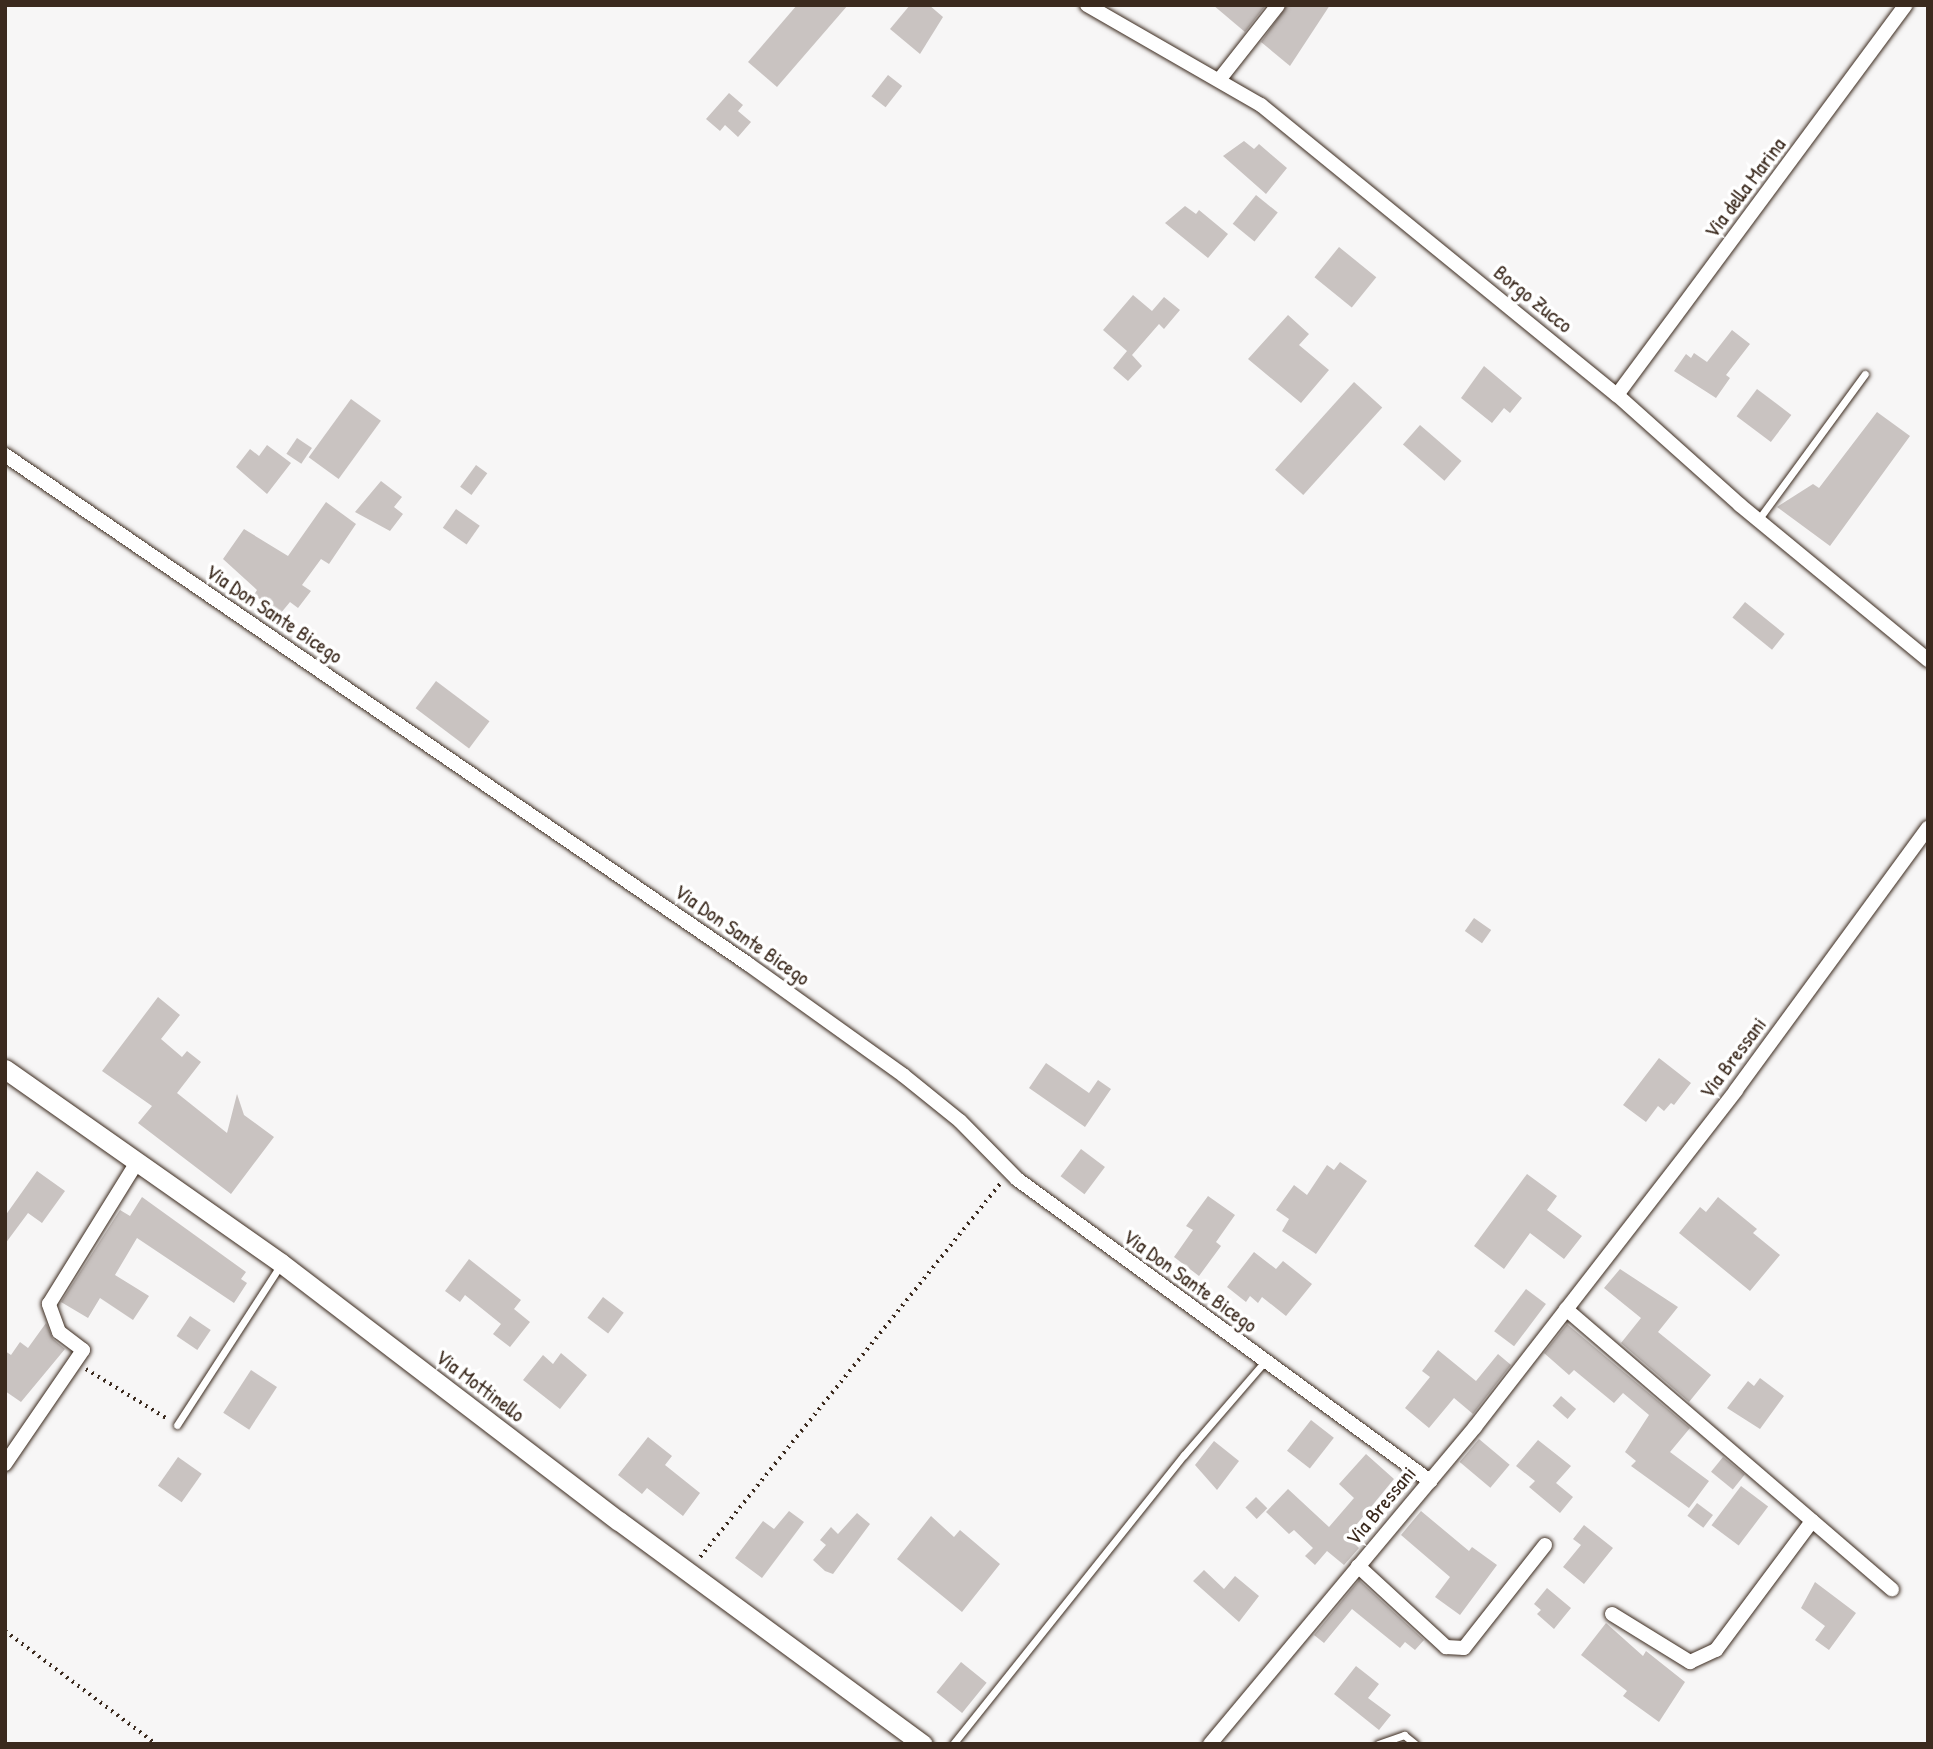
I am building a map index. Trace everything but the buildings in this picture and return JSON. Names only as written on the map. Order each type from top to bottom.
[{"type":"street","name":"Borgo Zucco","points":[[1087,5],[1261,105],[1617,395],[1758,520],[1928,660]]},
{"type":"street","points":[[1219,80],[1278,5]]},
{"type":"street","name":"Via della Marina","points":[[1617,395],[1906,5]]},
{"type":"street","name":"Via Don Sante Bicego","points":[[5,455],[748,964],[903,1075],[960,1121],[1010,1171],[1265,1362],[1430,1481]]},
{"type":"street","name":"Via Bressani","points":[[1210,1744],[1430,1481],[1566,1309],[1736,1090],[1928,828]]},
{"type":"street","name":"Via Mottinello","points":[[5,1069],[281,1263],[923,1744]]},
{"type":"street","points":[[5,1464],[83,1350],[59,1332],[49,1304],[137,1162]]},
{"type":"street","points":[[1566,1309],[1892,1589]]},
{"type":"street","points":[[1612,1614],[1690,1661],[1716,1650],[1812,1521]]},
{"type":"street","name":"Via Bressani","points":[[1359,1566],[1446,1647],[1464,1648],[1545,1545]]},
{"type":"lane","points":[[1758,520],[1865,374]]},
{"type":"lane","points":[[177,1425],[281,1263]]},
{"type":"lane","points":[[953,1744],[1184,1455],[1265,1362]]},
{"type":"lane","points":[[1378,1744],[1404,1735],[1415,1744]]},
{"type":"path","points":[[690,1570],[1010,1171]]},
{"type":"path","points":[[75,1362],[177,1425]]},
{"type":"path","points":[[5,1631],[156,1744]]}]
